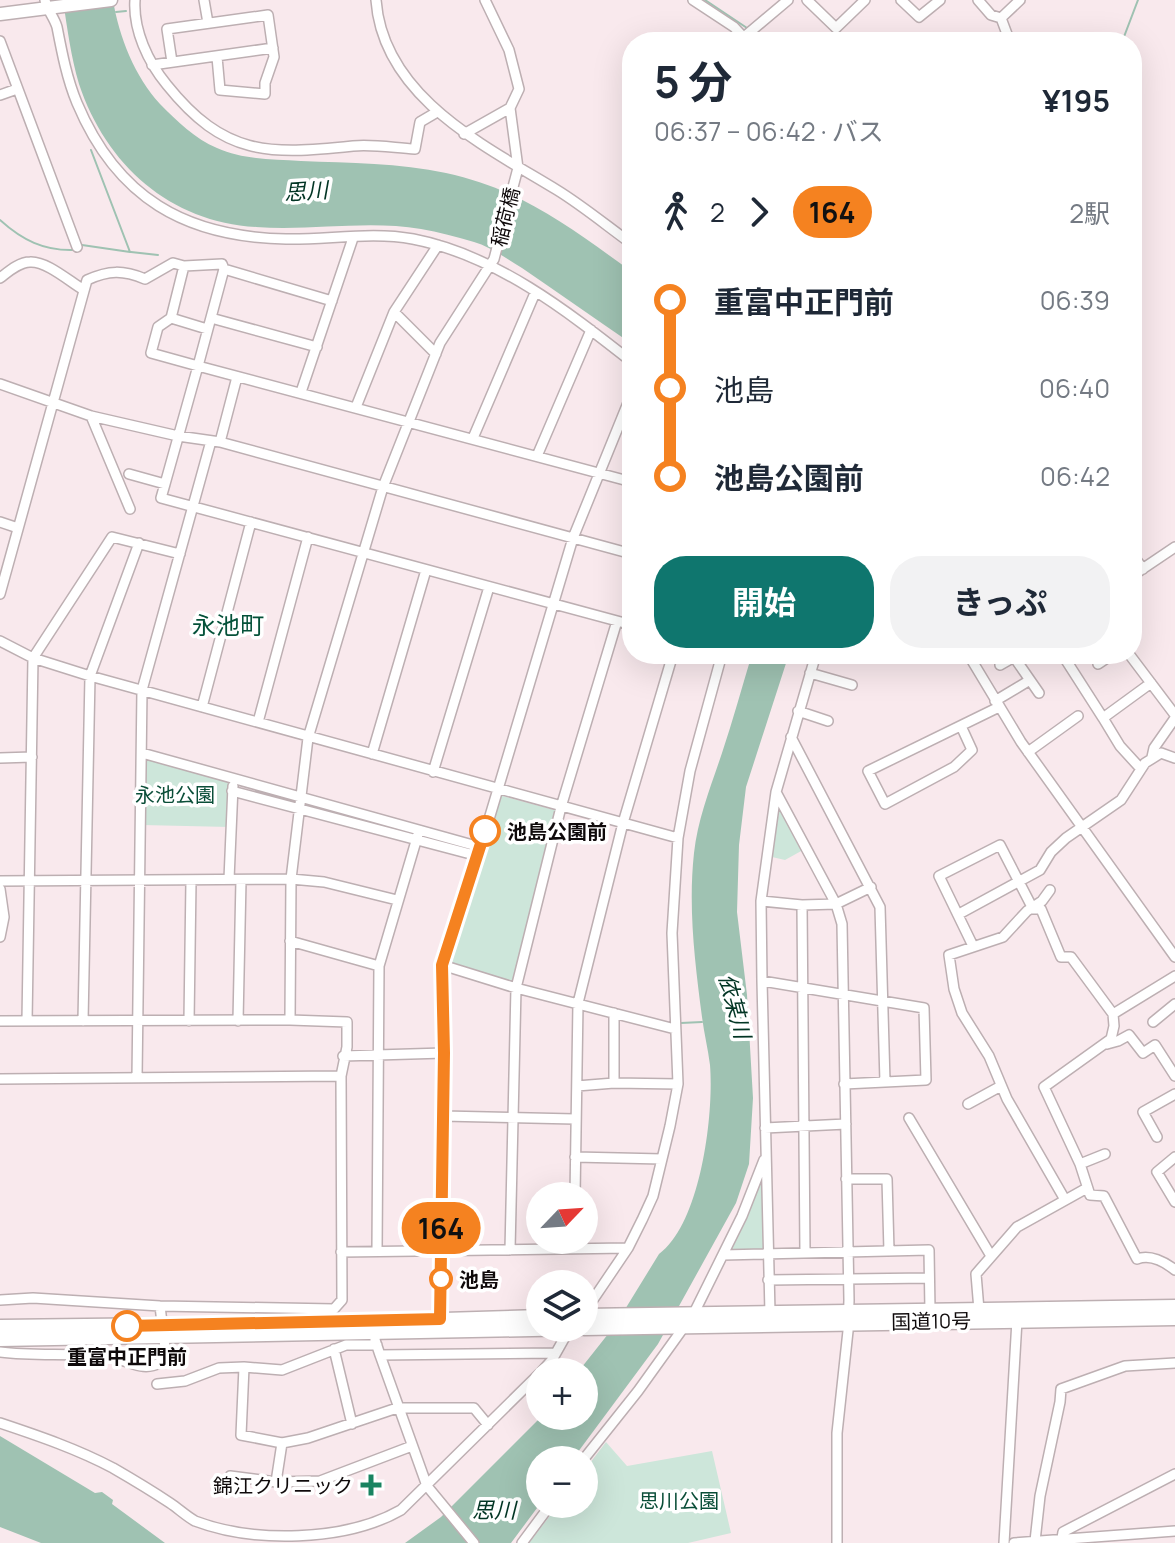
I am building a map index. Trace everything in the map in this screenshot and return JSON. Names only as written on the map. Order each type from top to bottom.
[{"type":"highway","name":"国道10号","points":[[685,1319],[770,1313],[848,1318],[930,1310],[1175,1307]]},
{"type":"highway","name":"国道10号","points":[[0,1327],[377,1338],[440,1325],[526,1318]]},
{"type":"highway","name":"国道10号","points":[[598,1321],[1175,1318]]},
{"type":"highway","name":"国道10号","points":[[440,1325],[526,1327]]},
{"type":"highway","name":"国道10号","points":[[0,1339],[163,1331]]},
{"type":"main road","points":[[0,14],[46,4],[111,0]]},
{"type":"street","points":[[135,0],[134,11],[141,39],[152,65],[168,87],[208,128],[251,147],[276,150],[354,146],[415,149],[420,122],[437,112]]},
{"type":"street","points":[[204,0],[208,23]]},
{"type":"street","points":[[376,0],[381,29],[400,69],[437,112],[516,171],[559,191],[622,236]]},
{"type":"street","points":[[485,0],[509,50],[519,89],[510,108],[516,171]]},
{"type":"street","points":[[693,0],[739,32]]},
{"type":"street","points":[[751,32],[788,0]]},
{"type":"street","points":[[807,0],[836,28],[865,0]]},
{"type":"street","points":[[901,0],[919,17],[940,0]]},
{"type":"street","points":[[978,0],[991,15],[1001,18]]},
{"type":"street","points":[[1001,18],[1020,0]]},
{"type":"street","points":[[46,4],[54,16],[77,104],[95,140],[138,190],[164,211],[205,229],[256,237],[409,238],[493,262],[622,354]]},
{"type":"street","points":[[172,62],[167,29],[268,15],[274,57],[265,83],[265,94],[220,90],[217,57]]},
{"type":"street","points":[[1001,18],[1006,32]]},
{"type":"street","points":[[0,41],[4,65],[17,89],[77,247]]},
{"type":"street","points":[[152,65],[273,48]]},
{"type":"street","points":[[0,95],[17,89]]},
{"type":"street","points":[[464,134],[510,108]]},
{"type":"street","name":"稲荷橋","points":[[290,1020],[291,879],[308,738],[383,487],[436,354],[493,262],[516,171]]},
{"type":"street","points":[[301,392],[353,238]]},
{"type":"street","points":[[356,407],[394,312],[438,245]]},
{"type":"street","points":[[0,278],[15,267],[30,262],[43,265],[84,290]]},
{"type":"street","points":[[0,594],[87,280],[97,275],[125,271],[145,279],[173,263],[184,266],[222,264],[224,269],[161,498],[622,622]]},
{"type":"street","points":[[184,266],[171,318],[158,327],[151,353],[622,479]]},
{"type":"street","points":[[224,269],[332,301]]},
{"type":"street","points":[[473,438],[535,293]]},
{"type":"street","points":[[394,312],[436,354]]},
{"type":"street","points":[[171,318],[207,329]]},
{"type":"street","points":[[211,318],[317,347]]},
{"type":"street","points":[[537,456],[591,330]]},
{"type":"street","points":[[137,1078],[142,690],[180,554],[237,377]]},
{"type":"street","points":[[0,384],[91,416],[178,436],[216,441],[622,551]]},
{"type":"street","points":[[91,416],[130,509]]},
{"type":"street","points":[[440,1325],[444,1053],[442,965],[573,538],[622,417]]},
{"type":"street","points":[[129,474],[165,484]]},
{"type":"street","points":[[0,522],[18,528]]},
{"type":"street","points":[[202,707],[251,522]]},
{"type":"street","points":[[27,1021],[33,658],[112,537],[180,554]]},
{"type":"street","points":[[258,722],[308,537]]},
{"type":"street","points":[[83,1021],[90,676],[139,543]]},
{"type":"street","points":[[1143,569],[1175,547]]},
{"type":"street","points":[[372,754],[426,570]]},
{"type":"street","points":[[433,772],[489,587]]},
{"type":"street","points":[[510,1250],[516,988],[561,807],[617,621]]},
{"type":"street","points":[[0,641],[33,658],[90,676],[678,838]]},
{"type":"street","points":[[575,1182],[578,1003],[623,823],[670,664]]},
{"type":"street","points":[[598,1301],[653,1196],[678,1084],[672,933],[678,838],[690,771],[719,664]]},
{"type":"street","points":[[770,1313],[764,1160],[761,901],[776,792],[813,664]]},
{"type":"street","points":[[974,664],[1028,752],[1175,957]]},
{"type":"street","points":[[1019,664],[1039,693]]},
{"type":"street","points":[[1068,664],[1120,746],[1141,769]]},
{"type":"street","points":[[1137,664],[1175,716],[1154,748],[1152,757]]},
{"type":"street","points":[[810,673],[852,685]]},
{"type":"street","points":[[961,726],[972,750],[954,767],[885,804],[868,771],[961,726],[1030,680]]},
{"type":"street","points":[[1103,718],[1151,683]]},
{"type":"street","points":[[798,711],[828,721]]},
{"type":"street","points":[[1028,752],[1078,716]]},
{"type":"street","points":[[791,737],[871,887],[882,915],[885,1082]]},
{"type":"street","points":[[142,753],[234,778],[301,804]]},
{"type":"street","points":[[959,914],[1040,870],[1051,852],[1066,838],[1121,800],[1152,757],[1161,753],[1175,758]]},
{"type":"street","points":[[0,758],[32,757]]},
{"type":"street","points":[[229,879],[234,778]]},
{"type":"street","points":[[232,791],[301,804],[479,852]]},
{"type":"street","points":[[776,792],[836,904],[842,924],[849,1279],[837,1433],[837,1543]]},
{"type":"street","points":[[377,1251],[379,966],[418,835]]},
{"type":"street","points":[[973,946],[939,876],[1000,845],[1033,909]]},
{"type":"street","points":[[0,881],[291,879],[324,882],[397,900]]},
{"type":"street","points":[[238,1021],[241,880]]},
{"type":"street","points":[[189,1021],[191,881]]},
{"type":"street","points":[[761,901],[836,904],[871,887]]},
{"type":"street","points":[[0,889],[0,937]]},
{"type":"street","points":[[1033,909],[1050,890]]},
{"type":"street","points":[[802,905],[805,1252]]},
{"type":"street","points":[[1064,1198],[1001,1086],[989,1056],[962,1013],[950,972],[949,955],[1003,937],[1027,911],[1033,909],[1041,909],[1061,957],[1071,957],[1113,1014],[1114,1034],[1044,1087],[1080,1164],[1090,1195],[1104,1196],[1137,1259],[1144,1256],[1165,1262],[1175,1270]]},
{"type":"street","points":[[290,941],[379,966]]},
{"type":"street","points":[[442,965],[516,988],[675,1029]]},
{"type":"street","points":[[1113,1014],[1175,976]]},
{"type":"street","points":[[762,981],[924,1008],[926,1080],[844,1084]]},
{"type":"street","points":[[1153,1022],[1175,1004]]},
{"type":"street","points":[[614,1013],[614,1083]]},
{"type":"street","points":[[0,1021],[347,1022],[347,1047],[341,1076],[342,1300],[334,1309],[160,1306],[33,1298],[0,1300]]},
{"type":"street","points":[[1104,1044],[1129,1035],[1143,1053],[1155,1045],[1175,1076]]},
{"type":"street","points":[[343,1056],[444,1053]]},
{"type":"street","points":[[0,1079],[341,1076]]},
{"type":"street","points":[[577,1086],[678,1084]]},
{"type":"street","points":[[968,1104],[1001,1086]]},
{"type":"street","points":[[1157,1137],[1143,1112],[1175,1094]]},
{"type":"street","points":[[443,1116],[575,1119]]},
{"type":"street","points":[[909,1118],[991,1256]]},
{"type":"street","points":[[765,1128],[846,1124]]},
{"type":"street","points":[[1080,1164],[1105,1154]]},
{"type":"street","points":[[575,1157],[662,1159]]},
{"type":"street","points":[[1175,1157],[1157,1172],[1175,1202]]},
{"type":"street","points":[[593,1446],[685,1319],[723,1255],[764,1160]]},
{"type":"street","points":[[846,1179],[887,1179],[889,1251]]},
{"type":"street","points":[[979,1310],[976,1274],[991,1256],[1017,1227],[1064,1198],[1087,1188]]},
{"type":"street","points":[[598,1246],[628,1248]]},
{"type":"street","points":[[341,1252],[441,1253],[526,1248]]},
{"type":"street","points":[[723,1255],[929,1250],[930,1310]]},
{"type":"street","points":[[768,1280],[929,1278]]},
{"type":"street","points":[[0,1352],[117,1358],[143,1368],[160,1363],[165,1348],[160,1306]]},
{"type":"street","points":[[1004,1543],[1017,1320]]},
{"type":"street","points":[[157,1384],[185,1381],[219,1368],[282,1370],[334,1349],[377,1338],[556,1353]]},
{"type":"street","points":[[377,1338],[397,1408],[428,1488],[474,1543]]},
{"type":"street","points":[[552,1358],[562,1342]]},
{"type":"street","points":[[334,1349],[352,1424]]},
{"type":"street","points":[[1035,1541],[1040,1496],[1061,1389],[1125,1366],[1175,1363]]},
{"type":"street","points":[[244,1367],[241,1435],[282,1443],[308,1438],[397,1408],[474,1408],[488,1425]]},
{"type":"street","points":[[0,1423],[59,1442],[114,1469],[196,1522],[230,1534],[256,1538],[332,1537],[364,1528],[401,1510],[428,1488],[526,1386]]},
{"type":"street","points":[[276,1482],[282,1443]]},
{"type":"street","points":[[230,1476],[276,1482],[320,1481],[412,1446]]},
{"type":"street","points":[[1062,1538],[1063,1532],[1175,1474]]},
{"type":"street","points":[[522,1543],[541,1518]]},
{"type":"street","points":[[1014,1543],[1062,1538],[1150,1538],[1175,1531]]},
{"type":"green space","name":"永池公園","points":[[142,753],[234,778],[230,827],[142,825]]},
{"type":"green space","points":[[499,795],[558,811],[513,982],[451,964]]},
{"type":"green space","points":[[780,805],[803,850],[785,860],[772,857]]},
{"type":"green space","points":[[762,1177],[765,1177],[765,1247],[762,1250],[732,1251],[729,1249]]},
{"type":"green space","name":"思川公園","points":[[606,1442],[627,1466],[712,1451],[731,1533],[688,1543],[529,1543],[548,1518],[598,1518],[598,1453]]},
{"type":"water","name":"思川","points":[[63,0],[113,0],[129,56],[143,82],[160,104],[187,129],[217,148],[258,158],[393,165],[446,173],[499,189],[545,212],[622,265],[622,337],[522,268],[474,242],[401,226],[297,228],[225,223],[169,201],[124,164],[106,140],[79,84]]},
{"type":"water","name":"思川","points":[[749,664],[786,664],[746,787],[739,845],[737,912],[747,995],[753,1098],[749,1164],[736,1203],[658,1344],[598,1425],[598,1358],[589,1358],[616,1324],[685,1218],[695,1193],[707,1138],[710,1065],[697,976],[692,894],[694,853],[702,815]]},
{"type":"water","name":"思川","points":[[528,1430],[594,1430],[582,1446],[526,1446],[526,1518],[530,1518],[511,1543],[405,1543],[441,1517]]},
{"type":"water","points":[[0,1436],[95,1493],[102,1492],[113,1500],[112,1504],[165,1543],[41,1543],[0,1527]]},
{"type":"waterway","points":[[705,0],[747,28]]},
{"type":"waterway","points":[[1126,32],[1138,0]]},
{"type":"waterway","points":[[116,12],[126,11]]},
{"type":"waterway","points":[[82,245],[130,252],[91,150]]},
{"type":"waterway","points":[[0,220],[34,243],[53,249],[74,250]]},
{"type":"waterway","points":[[131,252],[158,255]]},
{"type":"waterway","points":[[681,1023],[702,1022]]},
{"type":"bus line","name":"164","points":[[127,1326],[440,1319],[444,1053],[442,965],[485,831]]},
{"type":"place","name":"池島公園前","points":[[485,831]]},
{"type":"place","name":"池島","points":[[441,1279]]},
{"type":"place","name":"重富中正門前","points":[[127,1326]]},
{"type":"place","name":"錦江クリニック","points":[[371,1485]]},
{"type":"district","name":"永池町","points":[[228,624]]},
{"type":"water label","name":"依某川","points":[[735,1006]]}]
